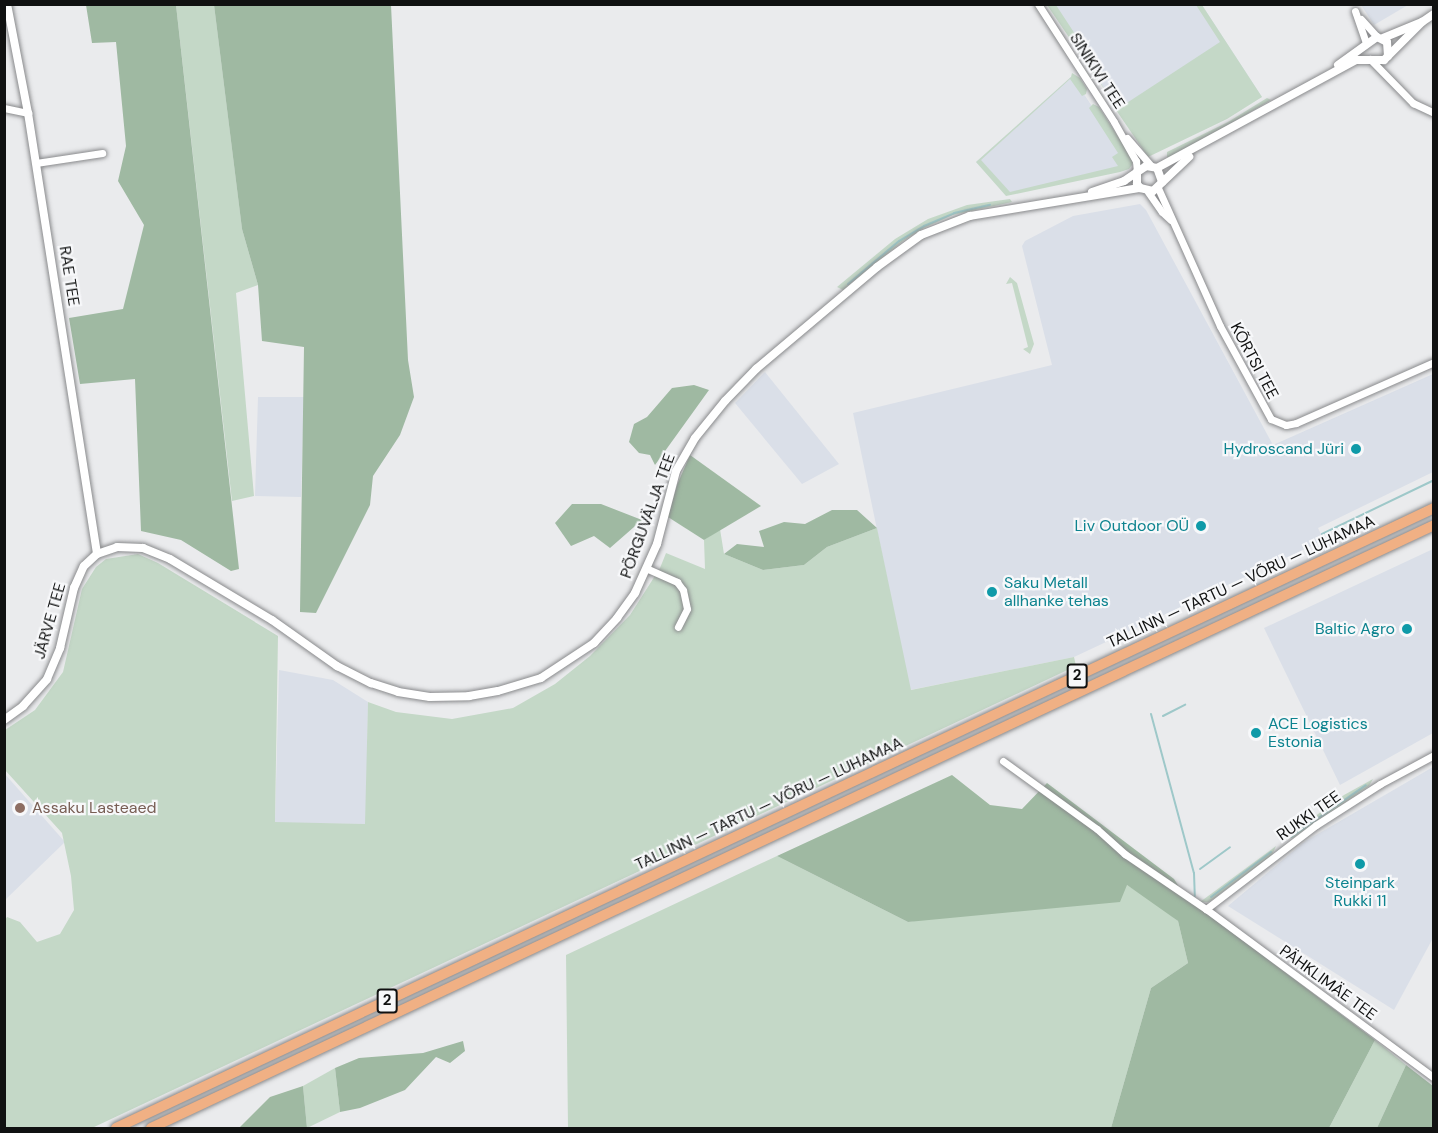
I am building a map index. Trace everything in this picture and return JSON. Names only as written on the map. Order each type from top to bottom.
[{"type":"highway","name":"TALLINN — TARTU — VÕRU — LUHAMAA","points":[[116,1128],[1434,508]]},
{"type":"highway","name":"TALLINN — TARTU — VÕRU — LUHAMAA","points":[[151,1128],[1434,525]]},
{"type":"street","name":"RAE TEE","points":[[7,4],[28,113],[97,554]]},
{"type":"street","name":"SINIKIVI TEE","points":[[1038,4],[1114,122],[1136,161],[1137,172]]},
{"type":"street","points":[[1388,75],[1387,42],[1380,38],[1354,11],[1370,59],[1413,103],[1434,113]]},
{"type":"street","points":[[1203,145],[1160,185],[1154,167],[1203,145],[1356,60],[1377,61],[1388,56],[1422,22],[1434,14]]},
{"type":"street","points":[[1326,76],[1366,44],[1422,22]]},
{"type":"street","points":[[4,108],[28,113]]},
{"type":"street","name":"SINIKIVI TEE","points":[[1114,122],[1154,167]]},
{"type":"street","points":[[36,163],[102,153]]},
{"type":"street","name":"PÕRGUVÄLJA TEE","points":[[1071,198],[1116,184],[1137,172],[1154,167]]},
{"type":"street","points":[[1137,172],[1137,184],[1144,190]]},
{"type":"street","name":"PÕRGUVÄLJA TEE","points":[[97,554],[128,546],[157,553],[272,620],[357,677],[398,692],[430,697],[453,697],[491,692],[532,681],[584,652],[604,633],[626,606],[648,569],[669,490],[685,455],[725,401],[756,369],[877,267],[921,235],[970,216],[1071,198],[1144,190],[1160,185]]},
{"type":"street","name":"KÕRTSI TEE","points":[[1160,185],[1171,220],[1203,283],[1220,326],[1271,419],[1286,425],[1296,423],[1434,362]]},
{"type":"street","name":"KÕRTSI TEE","points":[[1144,190],[1171,220]]},
{"type":"street","name":"JÄRVE TEE","points":[[4,720],[23,706],[47,679],[57,655],[79,575],[97,554]]},
{"type":"street","points":[[648,569],[677,582],[683,590],[687,609],[678,627]]},
{"type":"street","name":"RUKKI TEE","points":[[1206,909],[1316,825],[1380,784],[1434,755]]},
{"type":"street","name":"PÄHKLIMÄE TEE","points":[[1003,761],[1097,829],[1125,854],[1206,909],[1434,1078]]},
{"type":"shaded area","points":[[1050,5],[1202,5],[1262,97],[1148,155]]},
{"type":"shaded area","points":[[1361,5],[1408,5],[1374,25]]},
{"type":"shaded area","points":[[1072,76],[1124,155],[1120,169],[1006,195],[976,162]]},
{"type":"shaded area","points":[[1140,204],[1146,210],[1273,445],[1433,374],[1433,472],[1318,528],[1324,540],[1074,657],[910,690],[853,413],[1052,365],[1022,246],[1025,241],[1073,216]]},
{"type":"shaded area","points":[[765,372],[839,464],[802,484],[735,403]]},
{"type":"shaded area","points":[[258,397],[304,397],[301,497],[255,496]]},
{"type":"shaded area","points":[[1433,549],[1433,733],[1340,785],[1264,628]]},
{"type":"shaded area","points":[[279,670],[333,680],[368,702],[366,824],[275,823]]},
{"type":"shaded area","points":[[1433,767],[1433,938],[1394,1010],[1228,906],[1304,842]]},
{"type":"shaded area","name":"Assaku Lasteaed","points":[[4,773],[65,842],[5,900],[4,900]]},
{"type":"green space","points":[[86,5],[176,5],[239,569],[231,571],[181,540],[141,531],[135,379],[80,384],[69,318],[123,309],[144,225],[118,181],[126,146],[116,42],[92,43]]},
{"type":"green space","points":[[176,5],[214,5],[242,229],[258,285],[236,293],[254,496],[232,501]]},
{"type":"green space","points":[[214,5],[391,5],[408,360],[414,397],[400,435],[373,476],[370,505],[316,613],[300,612],[304,347],[262,341],[258,285],[242,229]]},
{"type":"green space","points":[[1047,5],[1056,5],[1092,60],[1088,63],[1111,99]]},
{"type":"green space","points":[[1196,5],[1202,5],[1262,97],[1227,119],[1148,157],[1116,110],[1220,42]]},
{"type":"green space","points":[[1072,73],[1080,78],[1087,89],[1086,94],[1082,96],[1070,79],[981,160],[1010,192],[1118,166],[1112,157],[1118,153],[1089,108],[1093,104],[1099,107],[1133,160],[1132,165],[1129,169],[1120,172],[1006,196],[976,162],[1071,77]]},
{"type":"green space","points":[[1267,98],[1271,100],[1170,159],[1167,157],[1167,152],[1228,122]]},
{"type":"green space","points":[[1010,199],[1012,202],[953,215],[924,228],[903,241],[843,290],[837,287],[895,239],[928,219],[967,205]]},
{"type":"green space","points":[[1010,277],[1017,283],[1034,344],[1030,354],[1023,349],[1028,347],[1012,283],[1006,284]]},
{"type":"green space","points":[[694,385],[709,390],[655,465],[650,455],[639,453],[629,442],[634,424],[647,417],[672,388]]},
{"type":"green space","points":[[690,455],[761,506],[704,540],[668,517],[677,485]]},
{"type":"green space","points":[[572,504],[601,504],[642,520],[610,548],[594,536],[571,546],[555,523]]},
{"type":"green space","points":[[832,510],[857,510],[877,528],[827,547],[804,565],[763,570],[724,554],[737,544],[764,547],[759,531],[784,522],[805,524]]},
{"type":"green space","points":[[877,528],[911,690],[1074,657],[1076,666],[92,1128],[5,1128],[5,920],[7,917],[20,922],[37,942],[60,934],[74,910],[71,876],[62,833],[5,770],[5,730],[35,710],[63,672],[82,589],[96,567],[106,559],[138,554],[158,563],[278,636],[275,822],[365,824],[368,702],[396,712],[452,719],[513,708],[555,684],[590,656],[630,615],[660,568],[666,553],[705,569],[704,540],[720,529],[724,554],[763,570],[804,565],[827,547]]},
{"type":"green space","points":[[952,775],[990,805],[1022,809],[1047,783],[1174,879],[1186,898],[1375,1040],[1329,1128],[1111,1128],[1151,988],[1188,963],[1178,921],[1127,885],[1120,902],[908,922],[777,856]]},
{"type":"green space","points":[[1373,779],[1369,786],[1293,838],[1284,839],[1344,795]]},
{"type":"green space","points":[[1276,846],[1272,855],[1209,902],[1200,902]]},
{"type":"green space","points":[[777,856],[908,922],[1127,885],[1178,921],[1188,963],[1151,988],[1111,1128],[568,1128],[566,955]]},
{"type":"green space","points":[[1375,1040],[1406,1065],[1377,1128],[1329,1128]]},
{"type":"green space","points":[[463,1041],[465,1051],[450,1063],[436,1057],[405,1090],[360,1108],[340,1112],[335,1068],[359,1058],[423,1053]]},
{"type":"green space","points":[[1406,1065],[1433,1086],[1433,1128],[1377,1128]]},
{"type":"green space","points":[[335,1068],[340,1112],[307,1128],[303,1086]]},
{"type":"green space","points":[[303,1086],[307,1128],[239,1128],[270,1097]]},
{"type":"waterway","points":[[848,284],[899,241],[924,226],[954,213],[990,205]]},
{"type":"waterway","points":[[1322,534],[1434,480]]},
{"type":"waterway","points":[[1163,716],[1185,705]]},
{"type":"waterway","points":[[1151,714],[1194,873],[1195,896]]},
{"type":"waterway","points":[[1291,837],[1366,785]]},
{"type":"waterway","points":[[1200,869],[1230,847]]},
{"type":"waterway","points":[[1211,897],[1271,852]]},
{"type":"place","name":"Hydroscand Jüri","points":[[1356,449]]},
{"type":"place","name":"Liv Outdoor OÜ","points":[[1201,526]]},
{"type":"place","name":"Saku Metall allhanke tehas","points":[[992,592]]},
{"type":"place","name":"Baltic Agro","points":[[1407,629]]},
{"type":"place","name":"ACE Logistics Estonia","points":[[1256,733]]},
{"type":"place","name":"Assaku Lasteaed","points":[[20,808]]},
{"type":"place","name":"Steinpark Rukki 11","points":[[1360,864]]}]
